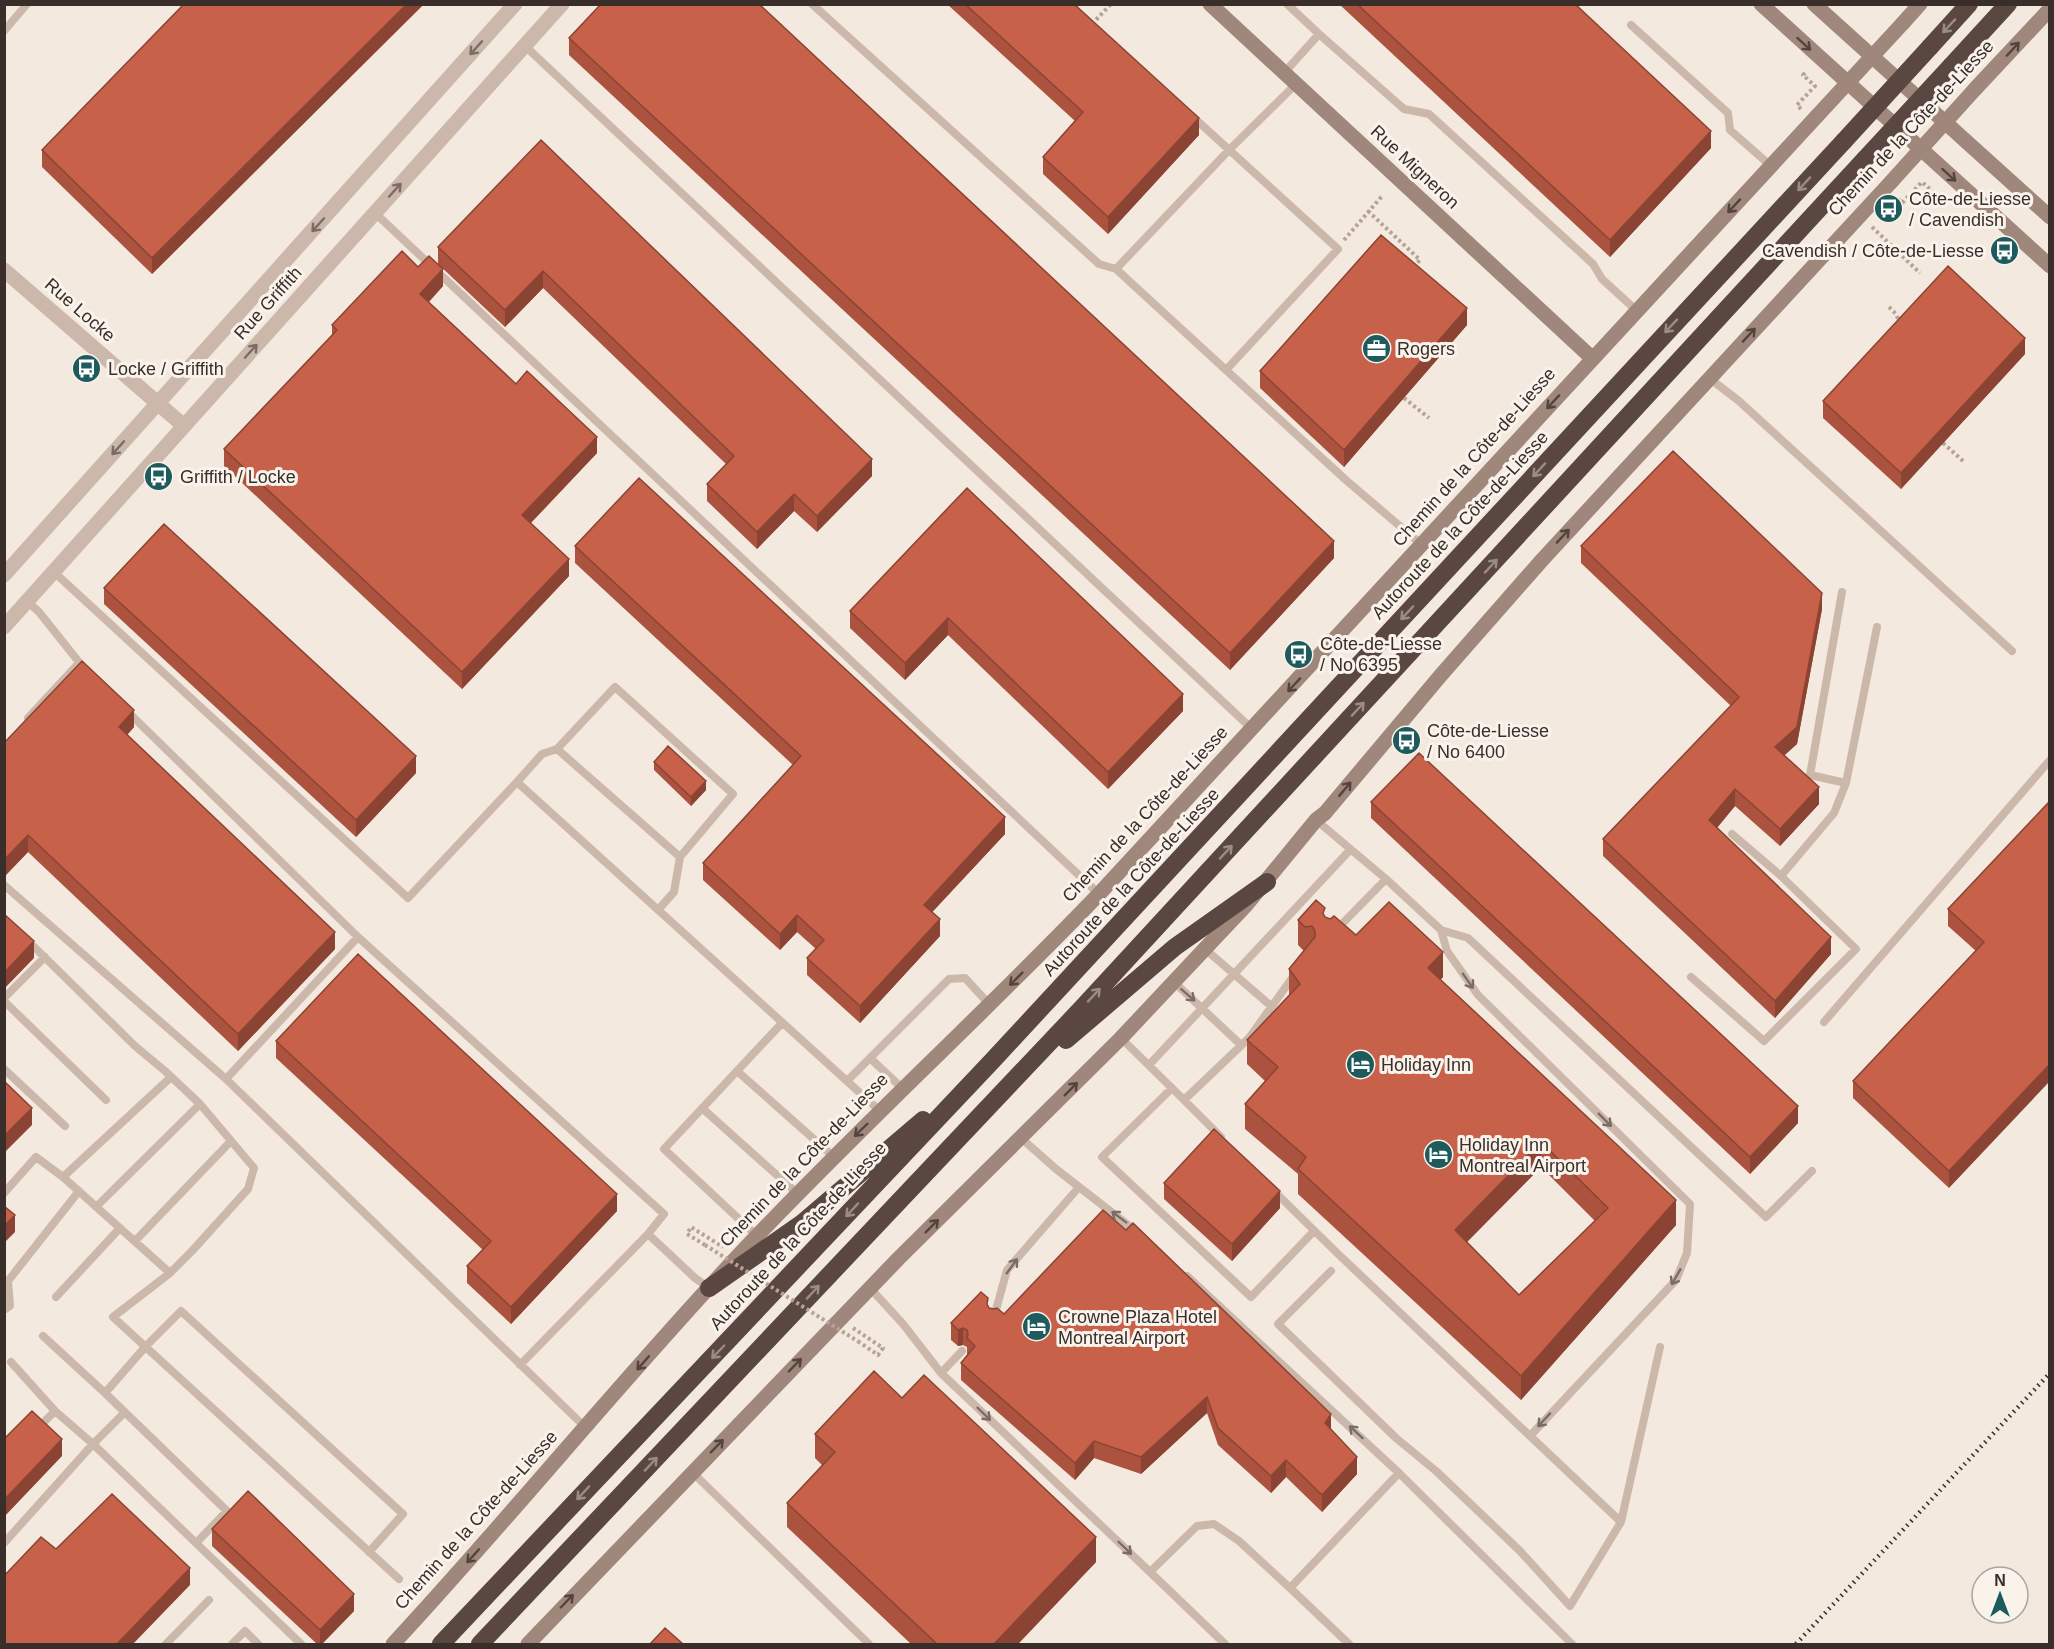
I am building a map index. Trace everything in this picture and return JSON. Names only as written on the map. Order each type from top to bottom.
[{"type":"highway","name":"Autoroute de la Côte-de-Liesse","points":[[441,1644],[993,1060],[1969,4]]},
{"type":"highway","name":"Chemin de la Côte-de-Liesse","points":[[996,1099],[1213,867],[2008,4]]},
{"type":"highway","points":[[480,1644],[996,1099],[1176,947],[1267,882]]},
{"type":"highway","points":[[709,1288],[801,1224],[993,1060]]},
{"type":"main road","name":"Rue Migneron","points":[[1210,4],[1593,359]]},
{"type":"main road","points":[[1761,4],[2049,266]]},
{"type":"main road","points":[[1814,4],[2049,217]]},
{"type":"main road","name":"Chemin de la Côte-de-Liesse","points":[[393,1644],[757,1236],[1099,894],[1920,4]]},
{"type":"main road","name":"Chemin de la Côte-de-Liesse","points":[[528,1644],[870,1288],[1121,1038],[1174,982],[1267,882],[1316,820],[1325,813],[1502,604],[2049,9]]},
{"type":"street","name":"Rue Griffith","points":[[4,575],[515,4]]},
{"type":"street","name":"Rue Griffith","points":[[4,627],[55,573],[561,4]]},
{"type":"street","name":"Rue Locke","points":[[4,270],[184,426]]},
{"type":"lane","points":[[4,31],[27,4]]},
{"type":"lane","points":[[812,4],[1098,264],[1116,269],[1347,481],[1422,545]]},
{"type":"lane","points":[[1287,4],[1404,109],[1429,114],[1593,264],[1602,279],[1637,311]]},
{"type":"lane","points":[[1631,25],[1728,113],[1731,130],[1771,166]]},
{"type":"lane","points":[[1284,73],[1319,34]]},
{"type":"lane","points":[[525,46],[1252,729]]},
{"type":"lane","points":[[1116,269],[1229,150],[1296,84]]},
{"type":"lane","points":[[1186,111],[1338,249],[1226,370]]},
{"type":"lane","points":[[375,213],[1099,894]]},
{"type":"lane","points":[[1709,378],[1739,401],[2012,651]]},
{"type":"lane","points":[[55,573],[408,898],[542,754],[557,749],[615,687],[733,794],[680,857],[674,892],[658,910]]},
{"type":"lane","points":[[1842,592],[1810,776],[1846,783]]},
{"type":"lane","points":[[28,602],[96,680]]},
{"type":"lane","points":[[1781,876],[1834,813],[1846,783],[1877,627]]},
{"type":"lane","points":[[19,728],[79,663]]},
{"type":"lane","points":[[121,705],[358,937],[664,1214],[648,1234],[520,1365]]},
{"type":"lane","points":[[557,749],[680,857]]},
{"type":"lane","points":[[1824,1022],[2049,760]]},
{"type":"lane","points":[[518,782],[880,1111]]},
{"type":"lane","points":[[1316,820],[1386,879],[1441,930],[1468,938],[1766,1216],[1812,1171]]},
{"type":"lane","points":[[1691,977],[1764,1041],[1856,949],[1781,876],[1732,834]]},
{"type":"lane","points":[[1149,1065],[1350,850]]},
{"type":"lane","points":[[1329,937],[1386,879]]},
{"type":"lane","points":[[4,885],[226,1079],[586,1428]]},
{"type":"lane","points":[[1441,930],[1447,951],[1478,995],[1690,1204],[1687,1253],[1676,1280],[1530,1436]]},
{"type":"lane","points":[[20,934],[135,1046],[200,1104],[254,1168],[248,1189],[192,1251],[170,1273],[113,1317],[399,1579]]},
{"type":"lane","points":[[226,1079],[358,937]]},
{"type":"lane","points":[[1204,949],[1271,1006]]},
{"type":"lane","points":[[45,957],[4,1000],[106,1101]]},
{"type":"lane","points":[[1184,1100],[1249,1038],[1303,964]]},
{"type":"lane","points":[[847,1081],[949,979],[964,978],[990,1005]]},
{"type":"lane","points":[[1174,982],[1241,1045]]},
{"type":"lane","points":[[757,1236],[664,1149],[782,1023]]},
{"type":"lane","points":[[1121,1038],[1224,1140]]},
{"type":"lane","points":[[870,1058],[903,1089]]},
{"type":"lane","points":[[4,1069],[66,1126]]},
{"type":"lane","points":[[737,1071],[834,1157]]},
{"type":"lane","points":[[63,1177],[171,1077]]},
{"type":"lane","points":[[1172,1088],[1102,1157],[1251,1297],[1314,1231]]},
{"type":"lane","points":[[96,1207],[200,1104]]},
{"type":"lane","points":[[702,1108],[798,1194]]},
{"type":"lane","points":[[1021,1138],[1146,1240]]},
{"type":"lane","points":[[135,1241],[231,1141]]},
{"type":"lane","points":[[4,1193],[36,1157],[63,1177],[170,1273]]},
{"type":"lane","points":[[1265,1182],[1621,1522]]},
{"type":"lane","points":[[993,1320],[1007,1270],[1079,1187]]},
{"type":"lane","points":[[4,1310],[10,1305],[8,1281],[79,1191]]},
{"type":"lane","points":[[56,1297],[120,1228]]},
{"type":"lane","points":[[648,1234],[709,1288]]},
{"type":"lane","points":[[1179,1269],[1399,1473],[1572,1644]]},
{"type":"lane","points":[[1331,1271],[1278,1324],[1396,1438],[1436,1471],[1520,1551],[1570,1606],[1621,1522],[1660,1347]]},
{"type":"lane","points":[[870,1288],[903,1324],[942,1373],[1224,1644]]},
{"type":"lane","points":[[105,1393],[146,1346],[181,1311],[403,1514],[369,1552]]},
{"type":"lane","points":[[43,1336],[227,1511],[196,1543]]},
{"type":"lane","points":[[942,1373],[962,1351]]},
{"type":"lane","points":[[11,1362],[55,1411],[93,1444],[301,1644]]},
{"type":"lane","points":[[39,1426],[55,1411]]},
{"type":"lane","points":[[4,1543],[125,1412]]},
{"type":"lane","points":[[692,1472],[868,1644]]},
{"type":"lane","points":[[1290,1588],[1399,1473]]},
{"type":"lane","points":[[1150,1572],[1197,1526],[1214,1524],[1239,1541],[1349,1644]]},
{"type":"lane","points":[[166,1644],[210,1600]]},
{"type":"lane","points":[[232,1644],[245,1631],[258,1644]]},
{"type":"path","points":[[1092,24],[1111,4]]},
{"type":"path","points":[[1802,109],[1797,105],[1815,86],[1803,75],[1807,71]]},
{"type":"path","points":[[1898,199],[1902,203],[1922,182],[1936,195],[1939,191]]},
{"type":"path","points":[[1352,229],[1383,195]]},
{"type":"path","points":[[1368,211],[1420,260],[1406,274]]},
{"type":"path","points":[[1872,227],[1920,273]]},
{"type":"path","points":[[1889,307],[1899,320],[1899,327]]},
{"type":"path","points":[[1404,398],[1429,418]]},
{"type":"path","points":[[1943,443],[1963,461]]},
{"type":"path","points":[[723,1247],[691,1227],[687,1234],[878,1355],[883,1348],[852,1328]]},
{"type":"building","points":[[184,4],[407,4],[152,258],[42,150]]},
{"type":"building","points":[[601,4],[759,4],[1334,541],[1230,653],[569,38]]},
{"type":"building","points":[[965,4],[1074,4],[1199,118],[1108,217],[1043,157],[1083,112]]},
{"type":"building","points":[[1357,4],[1575,4],[1711,131],[1610,240]]},
{"type":"building","points":[[541,140],[872,459],[817,516],[794,494],[757,532],[707,484],[734,456],[543,271],[505,310],[438,247]]},
{"type":"building","points":[[1381,235],[1467,308],[1344,450],[1260,371]]},
{"type":"building","points":[[402,251],[418,267],[429,256],[443,269],[420,294],[516,384],[527,371],[597,437],[522,515],[569,559],[462,672],[224,449],[337,330],[332,325]]},
{"type":"building","points":[[1948,266],[2025,338],[1901,473],[1823,401]]},
{"type":"building","points":[[1673,451],[1822,593],[1797,727],[1775,747],[1819,787],[1780,829],[1735,789],[1709,820],[1831,937],[1775,1001],[1603,839],[1739,697],[1581,546]]},
{"type":"building","points":[[639,478],[1005,817],[924,905],[940,919],[860,1006],[807,958],[824,940],[797,915],[780,934],[703,863],[801,756],[575,546]]},
{"type":"building","points":[[967,488],[1183,694],[1108,772],[948,618],[905,663],[850,611]]},
{"type":"building","points":[[164,524],[416,756],[356,820],[104,588]]},
{"type":"building","points":[[82,661],[134,710],[119,727],[335,932],[238,1034],[28,835],[4,858],[4,743]]},
{"type":"building","points":[[668,746],[706,781],[691,797],[654,762]]},
{"type":"building","points":[[1419,753],[1798,1106],[1750,1157],[1371,802]]},
{"type":"building","points":[[2049,802],[2049,1065],[1949,1171],[1853,1081],[1984,942],[1948,909]]},
{"type":"building","points":[[1316,900],[1325,908],[1323,913],[1325,917],[1330,919],[1334,916],[1356,935],[1389,902],[1443,952],[1428,968],[1676,1200],[1521,1376],[1298,1169],[1306,1157],[1245,1104],[1278,1067],[1247,1040],[1300,984],[1289,969],[1315,937],[1315,931],[1312,926],[1305,927],[1298,920]],"holes":[[[1541,1142],[1608,1208],[1519,1295],[1455,1230]]]},
{"type":"building","points":[[4,914],[34,941],[4,973]]},
{"type":"building","points":[[358,954],[617,1194],[511,1307],[467,1266],[491,1241],[276,1041]]},
{"type":"building","points":[[4,1081],[32,1108],[4,1136]]},
{"type":"building","points":[[1214,1129],[1280,1191],[1232,1244],[1164,1183]]},
{"type":"building","points":[[4,1206],[15,1215],[4,1226]]},
{"type":"building","points":[[1103,1210],[1126,1230],[1133,1223],[1331,1414],[1325,1423],[1357,1457],[1322,1495],[1286,1460],[1271,1476],[1218,1428],[1207,1397],[1141,1457],[1094,1441],[1075,1463],[961,1363],[975,1346],[967,1338],[967,1330],[963,1328],[958,1330],[951,1323],[981,1292],[988,1298],[989,1308],[997,1308],[1004,1314]]},
{"type":"building","points":[[874,1371],[902,1398],[924,1375],[1096,1537],[994,1644],[937,1644],[787,1503],[835,1452],[815,1434]]},
{"type":"building","points":[[32,1411],[62,1439],[4,1500],[4,1439]]},
{"type":"building","points":[[248,1491],[354,1594],[320,1630],[212,1529]]},
{"type":"building","points":[[112,1494],[190,1568],[117,1644],[4,1644],[4,1576],[41,1537],[56,1549]]},
{"type":"building","points":[[665,1628],[683,1644],[650,1644]]},
{"type":"railway","points":[[1796,1644],[2050,1373]]},
{"type":"place","name":"Côte-de-Liesse / Cavendish","points":[[1888,209]]},
{"type":"place","name":"Cavendish / Côte-de-Liesse","points":[[2005,251]]},
{"type":"place","name":"Rogers","points":[[1376,349]]},
{"type":"place","name":"Locke / Griffith","points":[[87,369]]},
{"type":"place","name":"Griffith / Locke","points":[[159,477]]},
{"type":"place","name":"Côte-de-Liesse / No 6395","points":[[1299,654]]},
{"type":"place","name":"Côte-de-Liesse / No 6400","points":[[1406,741]]},
{"type":"place","name":"Holiday Inn","points":[[1360,1065]]},
{"type":"place","name":"Holiday Inn Montreal Airport","points":[[1438,1155]]},
{"type":"place","name":"Crowne Plaza Hotel Montreal Airport","points":[[1037,1327]]}]
